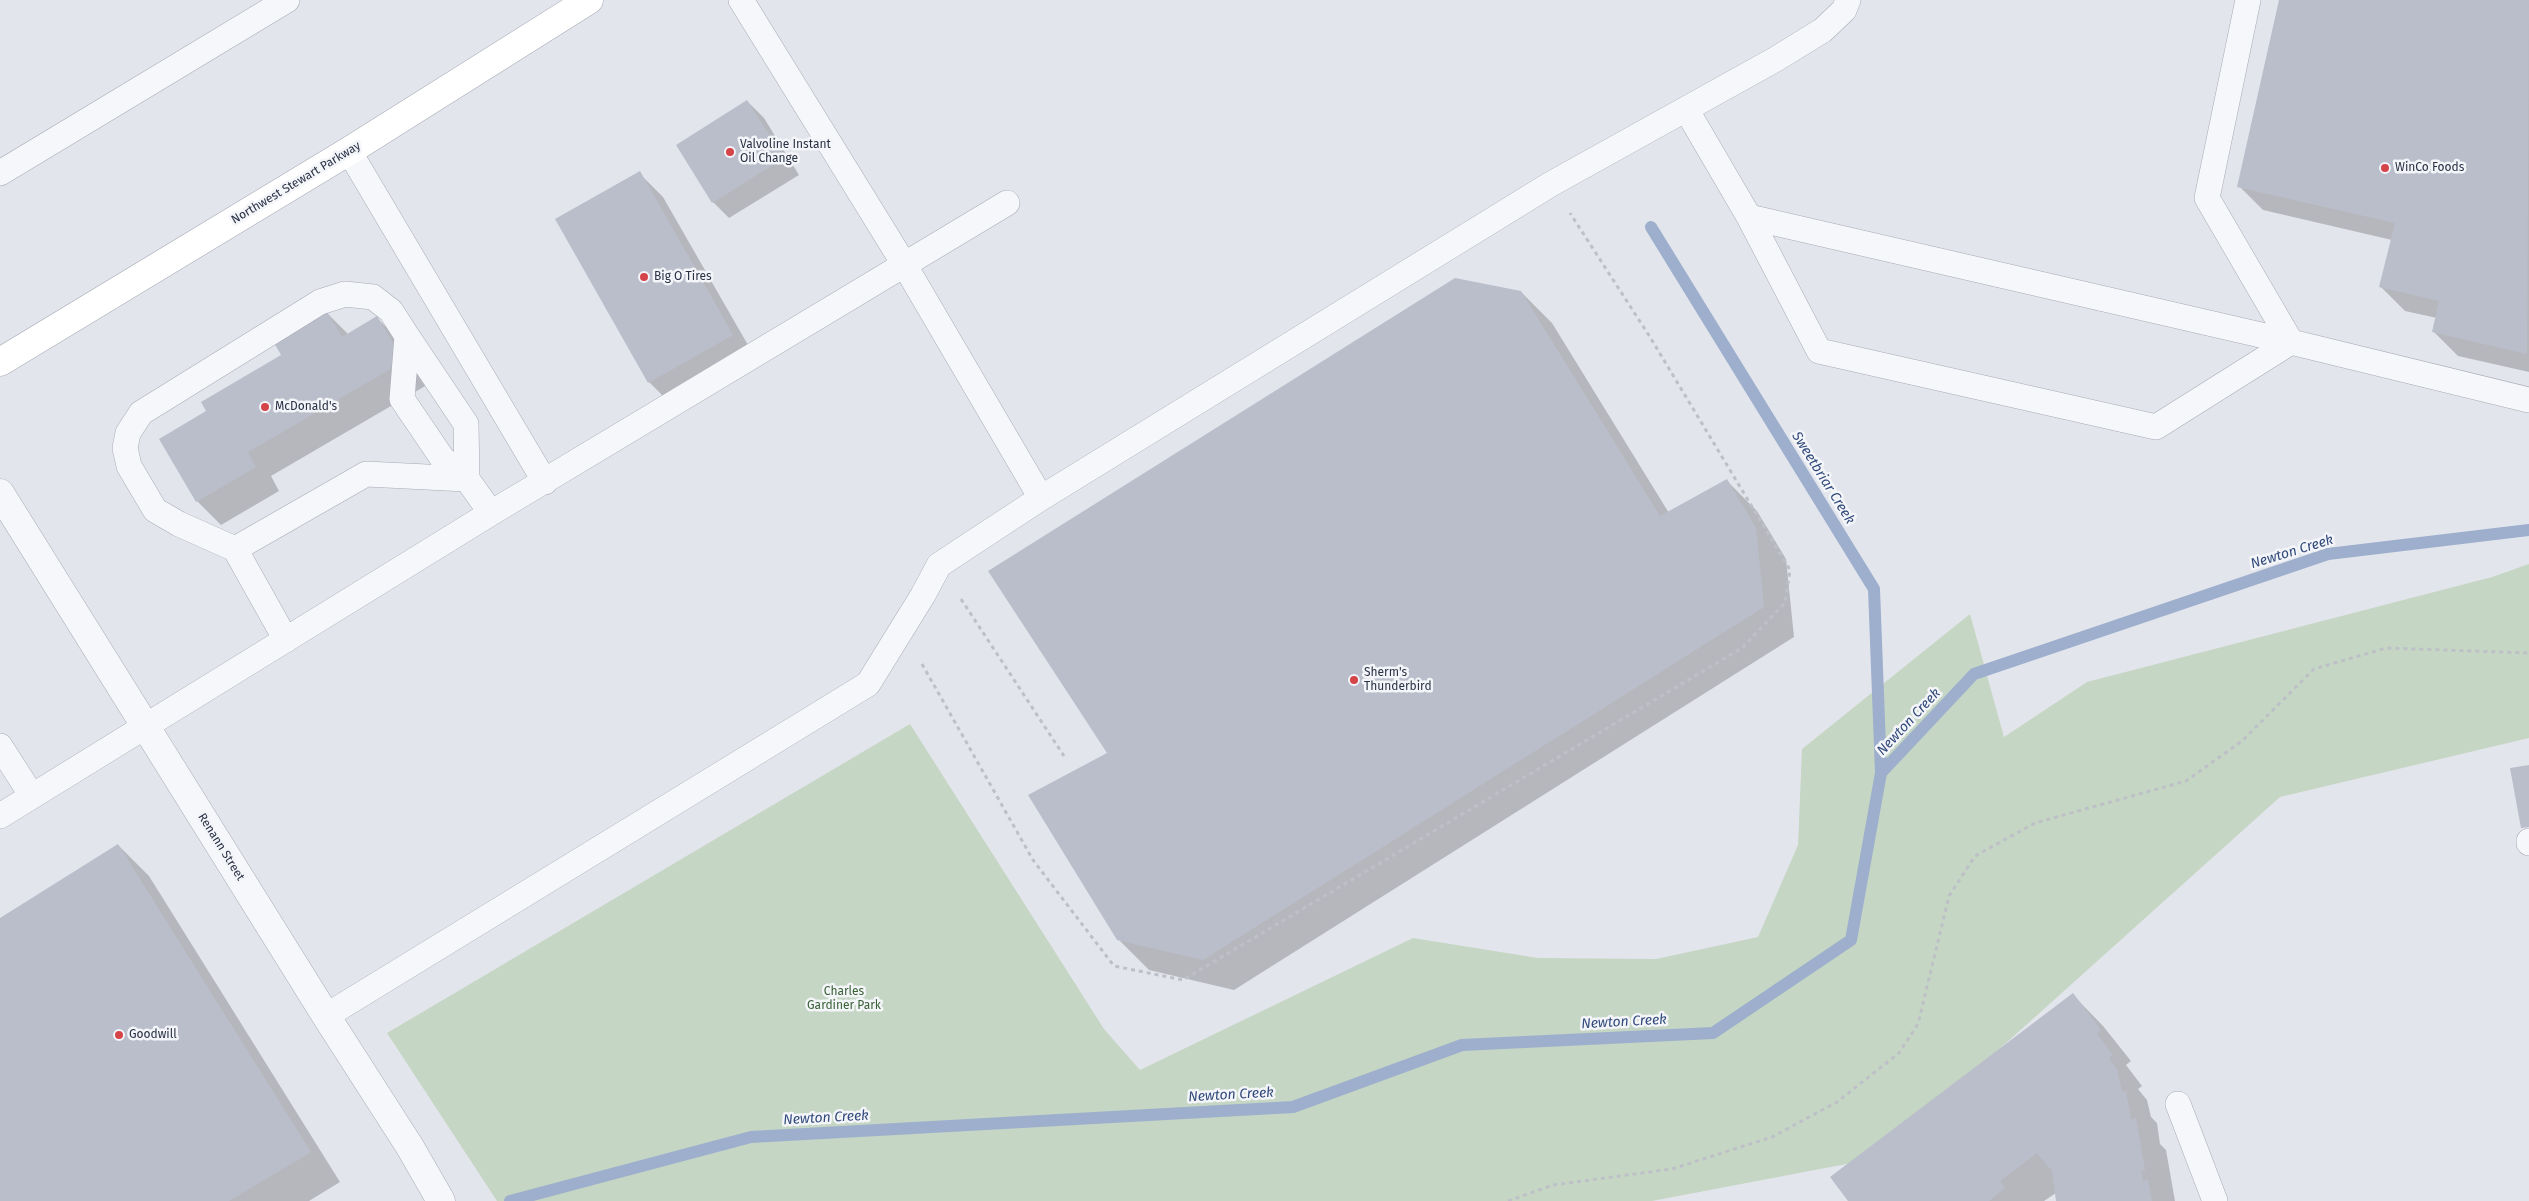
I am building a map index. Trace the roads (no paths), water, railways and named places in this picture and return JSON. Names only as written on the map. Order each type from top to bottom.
[{"type":"main road","name":"Northwest Stewart Parkway","points":[[0,362],[349,151],[589,0]]},
{"type":"street","name":"Renann Street","points":[[0,493],[326,1016],[410,1147],[441,1201]]},
{"type":"lane","points":[[0,173],[287,0]]},
{"type":"lane","points":[[741,0],[904,264],[1041,498]]},
{"type":"lane","points":[[326,1016],[868,684],[938,565],[1041,498],[1551,184],[1822,30],[1844,10],[1848,0]]},
{"type":"lane","points":[[2248,0],[2207,198],[2291,342]]},
{"type":"lane","points":[[1686,109],[1749,217],[1819,351],[2156,427],[2291,342]]},
{"type":"lane","points":[[349,151],[545,482]]},
{"type":"lane","points":[[0,816],[492,513],[1007,203]]},
{"type":"lane","points":[[1749,217],[2291,342],[2529,400]]},
{"type":"lane","points":[[286,640],[235,549],[179,524],[155,510],[128,466],[125,448],[128,433],[141,412],[320,302],[345,294],[373,297],[391,311],[466,424],[467,479]]},
{"type":"lane","points":[[407,336],[402,399],[442,458],[467,479],[492,513]]},
{"type":"lane","points":[[235,549],[366,474],[467,479]]},
{"type":"lane","points":[[0,746],[32,796]]},
{"type":"lane","points":[[2178,1104],[2214,1201]]},
{"type":"waterway","name":"Sweetbriar Creek","points":[[1651,227],[1874,589],[1881,773]]},
{"type":"waterway","name":"Newton Creek","points":[[510,1201],[751,1137],[1293,1107],[1462,1045],[1713,1033],[1851,940],[1881,773],[1974,674],[2328,554],[2529,530]]},
{"type":"place","name":"Valvoline Instant Oil Change","points":[[730,152]]},
{"type":"place","name":"WinCo Foods","points":[[2385,168]]},
{"type":"place","name":"Big O Tires","points":[[644,277]]},
{"type":"place","name":"McDonald's","points":[[265,407]]},
{"type":"place","name":"Sherm's Thunderbird","points":[[1354,680]]},
{"type":"place","name":"Goodwill","points":[[119,1035]]},
{"type":"park label","name":"Charles Gardiner Park","points":[[844,999]]}]
